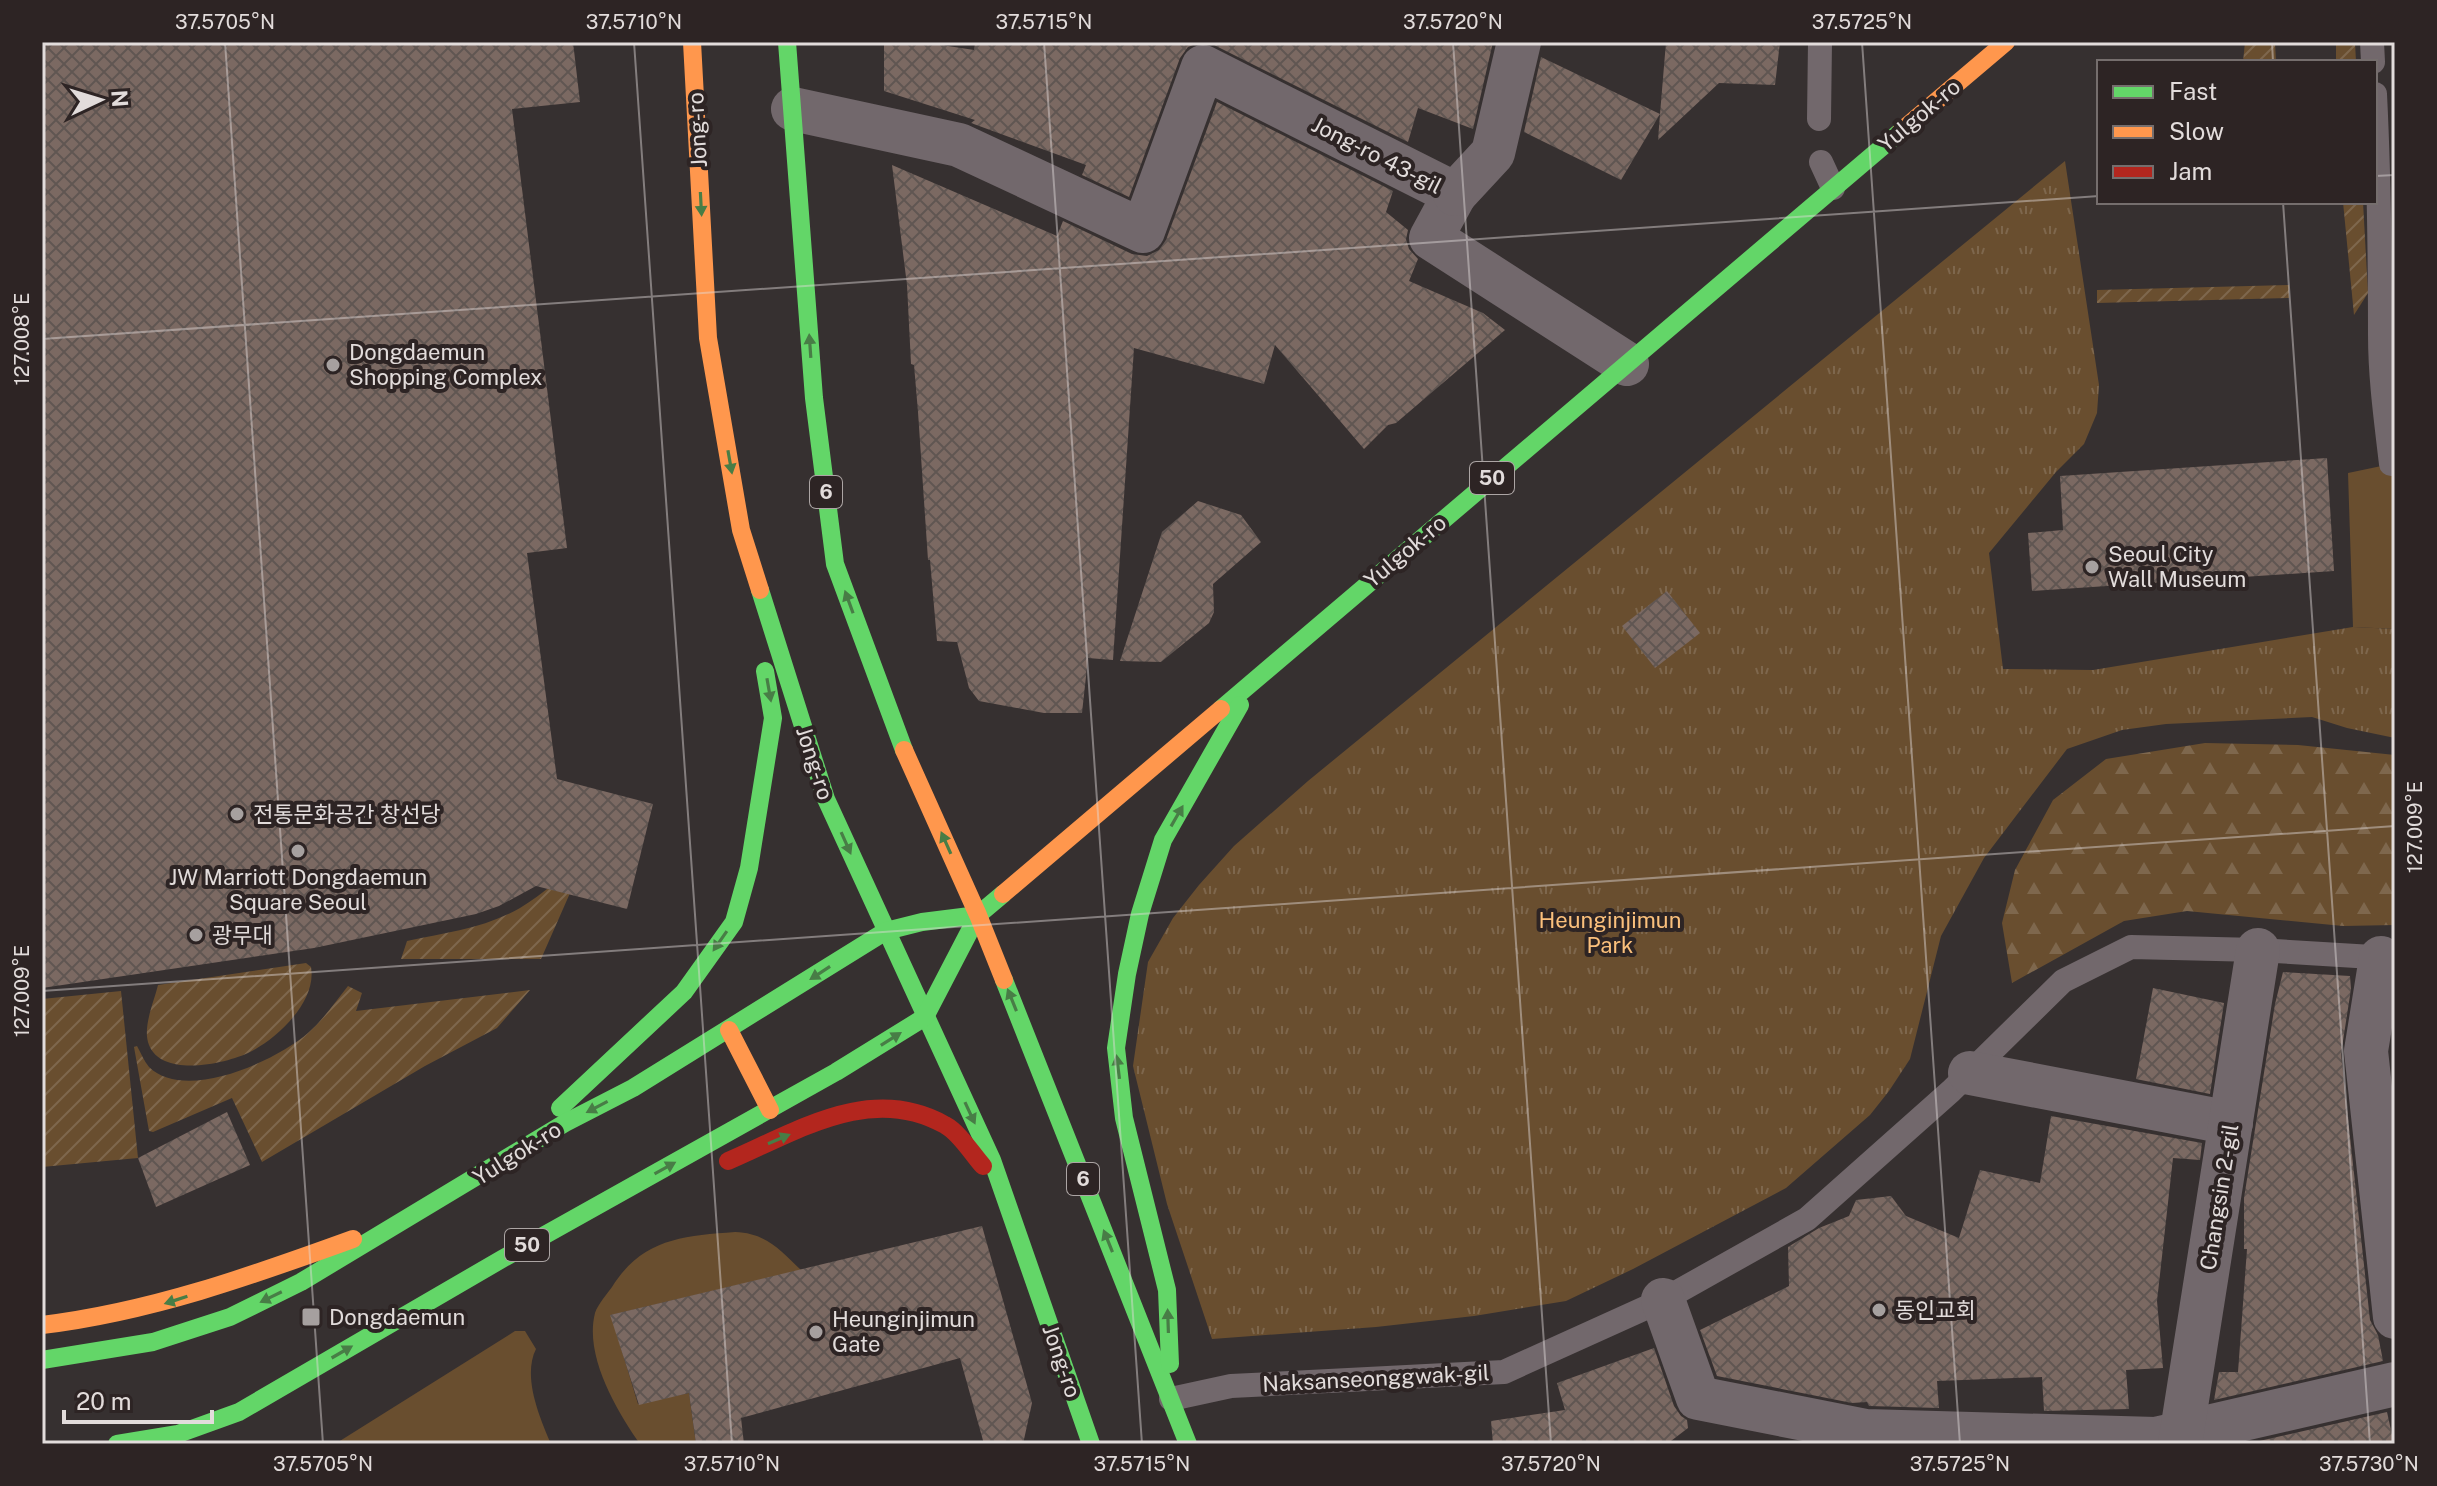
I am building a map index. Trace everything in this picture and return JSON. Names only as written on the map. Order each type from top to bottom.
[{"type":"main road","name":"Jong-ro","points":[[692,42],[708,338],[741,530],[826,799],[992,1160],[1091,1444]]},
{"type":"main road","name":"6","points":[[787,42],[814,398],[835,564],[906,757],[978,915],[1188,1444]]},
{"type":"main road","name":"Yulgok-ro","points":[[925,1017],[978,915],[2006,42]]},
{"type":"main road","points":[[484,1174],[592,1080],[684,992],[734,922],[749,868],[773,718],[741,530]]},
{"type":"main road","points":[[1171,1399],[1167,1290],[1124,1118],[1116,1048],[1140,914],[1163,840],[1254,680]]},
{"type":"main road","name":"Yulgok-ro","points":[[42,1360],[153,1342],[230,1317],[301,1282],[565,1123],[633,1088],[886,931],[922,922],[978,915]]},
{"type":"main road","name":"50","points":[[117,1444],[165,1439],[239,1412],[502,1259],[770,1110],[925,1017]]},
{"type":"main road","points":[[729,1030],[770,1110]]},
{"type":"main road","points":[[711,1168],[839,1114],[874,1107],[911,1111],[948,1126],[1004,1191]]},
{"type":"main road","points":[[502,1259],[670,1187]]},
{"type":"main road","points":[[42,1325],[101,1318],[167,1304],[408,1220]]},
{"type":"street","points":[[1455,194],[1493,153],[1519,42]]},
{"type":"street","name":"Jong-ro 43-gil","points":[[793,109],[959,145],[1143,231],[1203,67],[1455,194],[1431,238],[1627,364]]},
{"type":"street","name":"Changsin 2-gil","points":[[2180,1439],[2258,950]]},
{"type":"street","points":[[2388,958],[2366,1051],[2395,1317]]},
{"type":"street","points":[[1970,1073],[2231,1123]]},
{"type":"street","points":[[1663,1300],[1698,1398],[1866,1431],[2180,1439],[2395,1384]]},
{"type":"lane","points":[[1819,119],[1820,42]]},
{"type":"lane","points":[[2377,126],[2391,464],[2395,464]]},
{"type":"lane","points":[[1821,162],[1833,188]]},
{"type":"lane","name":"Naksanseonggwak-gil","points":[[1171,1399],[1231,1386],[1504,1372],[1663,1300],[1807,1219],[1970,1073],[2063,981],[2131,947],[2258,950],[2388,958]]},
{"type":"green space","points":[[2245,42],[2275,42],[2276,60],[2243,60]]},
{"type":"green space","points":[[2336,42],[2355,42],[2356,60],[2336,60]]},
{"type":"green space","name":"Heunginjimun Park","points":[[2065,161],[2099,385],[2097,413],[2084,444],[2056,472],[1989,553],[2003,669],[2093,670],[2353,627],[2395,629],[2395,738],[2312,717],[2166,724],[2122,730],[2067,749],[1984,858],[1941,936],[1910,1059],[1870,1115],[1786,1188],[1566,1301],[1376,1327],[1212,1339],[1167,1204],[1133,1066],[1148,962],[1173,918],[1234,846],[1308,781]]},
{"type":"green space","points":[[2343,204],[2363,204],[2368,293],[2354,315]]},
{"type":"green space","points":[[2289,285],[2289,298],[2097,303],[2097,290]]},
{"type":"green space","points":[[2395,464],[2395,629],[2353,627],[2348,473]]},
{"type":"green space","points":[[2205,743],[2298,745],[2395,755],[2395,925],[2343,926],[2187,911],[2124,921],[2012,983],[2002,923],[2015,870],[2053,800],[2106,759]]},
{"type":"green space","points":[[585,859],[541,959],[401,959],[407,941],[465,929],[507,915],[537,897]]},
{"type":"green space","points":[[306,963],[311,967],[311,980],[302,1005],[272,1038],[250,1052],[211,1064],[180,1065],[156,1055],[149,1045],[148,1023],[158,985]]},
{"type":"green space","points":[[348,986],[362,993],[356,1011],[530,990],[497,1028],[425,1066],[262,1162],[232,1098],[153,1132],[149,1131],[134,1047],[137,1046],[149,1067],[165,1077],[185,1081],[231,1074],[294,1044],[319,1022]]},
{"type":"green space","points":[[121,991],[138,1158],[42,1167],[42,999]]},
{"type":"green space","points":[[735,1232],[764,1239],[801,1270],[611,1315],[638,1404],[689,1393],[696,1444],[640,1444],[622,1416],[598,1365],[593,1330],[596,1310],[624,1271],[650,1250],[681,1239]]},
{"type":"green space","points":[[515,1331],[525,1331],[536,1349],[532,1360],[532,1385],[551,1444],[335,1444]]},
{"type":"building","name":"Dongdaemun Shopping Complex","points":[[42,42],[573,42],[580,102],[512,109],[567,548],[527,553],[557,779],[653,804],[627,909],[536,886],[499,906],[476,914],[314,948],[42,988]]},
{"type":"building","points":[[884,42],[922,42],[974,50],[975,42],[1201,42],[1188,47],[1180,58],[1129,197],[1082,175],[1086,165],[971,123],[975,120],[884,91]]},
{"type":"building","points":[[1201,42],[1493,42],[1473,129],[1418,108],[1408,142],[1214,45]]},
{"type":"building","points":[[1666,42],[1780,42],[1775,85],[1719,83],[1658,140]]},
{"type":"building","points":[[1541,57],[1660,114],[1621,180],[1524,132]]},
{"type":"building","points":[[1217,102],[1393,191],[1386,212],[1408,230],[1406,239],[1409,249],[1418,259],[1409,281],[1483,313],[1505,330],[1396,423],[1388,425],[1364,449],[1275,345],[1264,384],[1134,348],[1113,660],[1088,658],[1082,713],[1044,713],[979,701],[969,688],[957,642],[937,641],[914,365],[911,364],[907,285],[892,165],[1057,236],[1063,221],[1132,254],[1147,256],[1159,250],[1166,240]]},
{"type":"building","points":[[2327,458],[2334,571],[2032,591],[2028,533],[2063,530],[2060,476]]},
{"type":"building","points":[[1198,501],[1241,515],[1261,542],[1213,584],[1214,612],[1209,623],[1161,662],[1120,661],[1162,532]]},
{"type":"building","points":[[1667,591],[1700,633],[1655,668],[1622,626]]},
{"type":"building","points":[[2283,972],[2350,976],[2351,989],[2341,1054],[2370,1320],[2378,1335],[2383,1361],[2214,1400],[2219,1372],[2238,1372],[2247,1249],[2244,1249],[2244,1198],[2275,1004]]},
{"type":"building","points":[[2153,988],[2224,1003],[2210,1094],[2136,1079]]},
{"type":"building","points":[[227,1112],[250,1165],[156,1207],[138,1158]]},
{"type":"building","points":[[2051,1116],[2202,1143],[2200,1160],[2173,1158],[2157,1301],[2163,1368],[2126,1370],[2129,1409],[2044,1411],[2042,1377],[1937,1381],[1939,1408],[1869,1406],[1867,1402],[1852,1403],[1717,1376],[1700,1330],[1789,1286],[1788,1247],[1819,1228],[1849,1216],[1856,1200],[1891,1196],[1906,1216],[1959,1238],[1980,1170],[2040,1183]]},
{"type":"building","name":"Heunginjimun Gate","points":[[982,1226],[1032,1403],[1023,1444],[984,1444],[960,1358],[741,1418],[744,1444],[696,1444],[689,1393],[639,1405],[610,1315]]},
{"type":"building","points":[[1654,1348],[1674,1406],[1687,1420],[1688,1428],[1667,1444],[1493,1444],[1491,1421],[1565,1410],[1557,1383]]},
{"type":"building","points":[[2387,1412],[2394,1444],[2246,1444]]},
{"type":"traffic: fast","points":[[787,42],[814,398],[835,564],[904,750]]},
{"type":"traffic: fast","points":[[1221,709],[1901,131]]},
{"type":"traffic: fast","points":[[760,590],[826,799],[992,1160],[1091,1444]]},
{"type":"traffic: fast","points":[[560,1108],[684,992],[734,922],[749,868],[773,718],[765,671]]},
{"type":"traffic: fast","points":[[1170,1364],[1167,1290],[1124,1118],[1116,1048],[1140,914],[1163,840],[1240,705]]},
{"type":"traffic: fast","points":[[117,1444],[178,1434],[239,1412],[502,1259],[836,1072],[925,1017],[978,915],[1003,894]]},
{"type":"traffic: fast","points":[[42,1360],[153,1342],[230,1317],[301,1282],[565,1123],[633,1088],[886,931],[922,922],[978,915]]},
{"type":"traffic: fast","points":[[1004,980],[1188,1444]]},
{"type":"traffic: slow","points":[[692,42],[708,338],[741,530],[760,590]]},
{"type":"traffic: slow","points":[[1901,131],[2006,42]]},
{"type":"traffic: slow","points":[[1003,894],[1221,709]]},
{"type":"traffic: slow","points":[[904,750],[1004,980]]},
{"type":"traffic: slow","points":[[729,1030],[770,1110]]},
{"type":"traffic: slow","points":[[42,1325],[161,1302],[353,1239]]},
{"type":"traffic: jam","points":[[728,1161],[835,1116],[862,1110],[890,1109],[917,1113],[945,1125],[961,1138],[983,1166]]},
{"type":"place","name":"Dongdaemun Shopping Complex","points":[[333,365]]},
{"type":"place","name":"Seoul City Wall Museum","points":[[2092,567]]},
{"type":"place","name":"전통문화공간 창선당","points":[[237,814]]},
{"type":"place","name":"JW Marriott Dongdaemun Square Seoul","points":[[298,851]]},
{"type":"place","name":"광무대","points":[[196,935]]},
{"type":"place","name":"동인교회","points":[[1879,1310]]},
{"type":"place","name":"Dongdaemun","points":[[311,1317]]},
{"type":"place","name":"Heunginjimun Gate","points":[[816,1332]]}]
